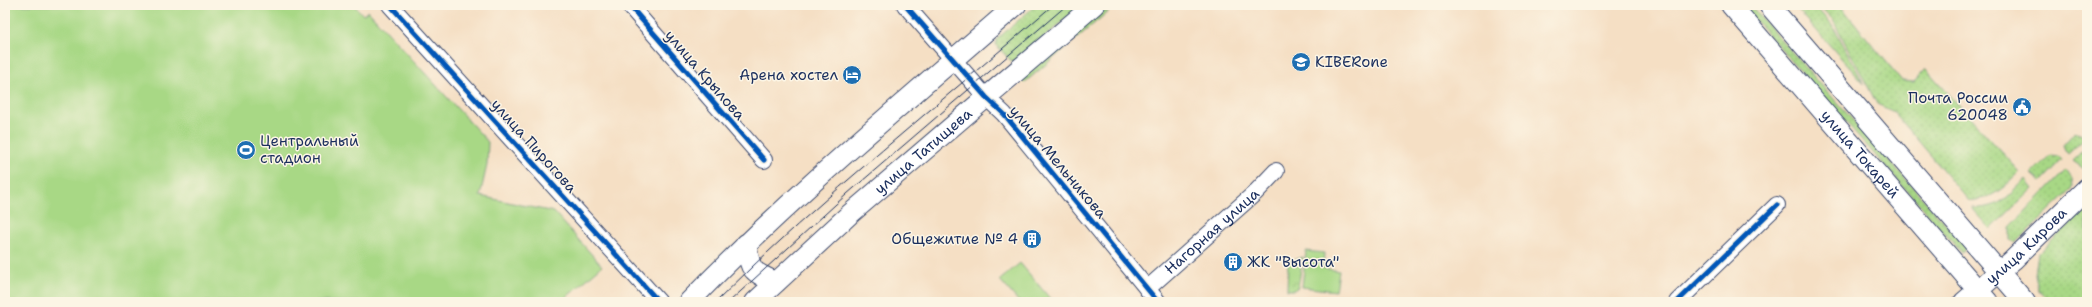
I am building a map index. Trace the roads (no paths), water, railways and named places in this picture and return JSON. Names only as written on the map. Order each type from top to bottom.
[{"type":"main road","points":[[689,302],[746,244],[890,113],[1016,5]]},
{"type":"main road","name":"улица Татищева","points":[[755,302],[850,214],[1094,5]]},
{"type":"main road","name":"улица Токарей","points":[[1731,5],[1977,298]]},
{"type":"main road","name":"улица Токарей","points":[[1769,5],[1998,272],[2025,301]]},
{"type":"main road","name":"улица Кирова","points":[[1977,298],[1998,272],[2087,188]]},
{"type":"main road","points":[[746,244],[750,268],[757,274],[776,282]]},
{"type":"street","name":"улица Пирогова","points":[[390,5],[659,302]]},
{"type":"street","name":"улица Крылова","points":[[629,5],[764,160]]},
{"type":"street","name":"улица Мельникова","points":[[905,5],[952,60],[1004,114],[1158,302]]},
{"type":"street","name":"Нагорная улица","points":[[1147,289],[1255,193],[1276,171]]},
{"type":"street","points":[[1678,302],[1777,205]]},
{"type":"tram line","points":[[716,302],[756,263],[840,187],[1053,5]]},
{"type":"tram line","points":[[729,302],[847,194],[1067,5]]},
{"type":"place","name":"KIBERone","points":[[1301,62]]},
{"type":"place","name":"Арена хостел","points":[[852,75]]},
{"type":"place","name":"Почта России 620048","points":[[2022,107]]},
{"type":"place","name":"Центральный стадион","points":[[246,150]]},
{"type":"place","name":"Общежитие № 4","points":[[1032,239]]},
{"type":"place","name":"ЖК \"Высота\"","points":[[1233,262]]}]
